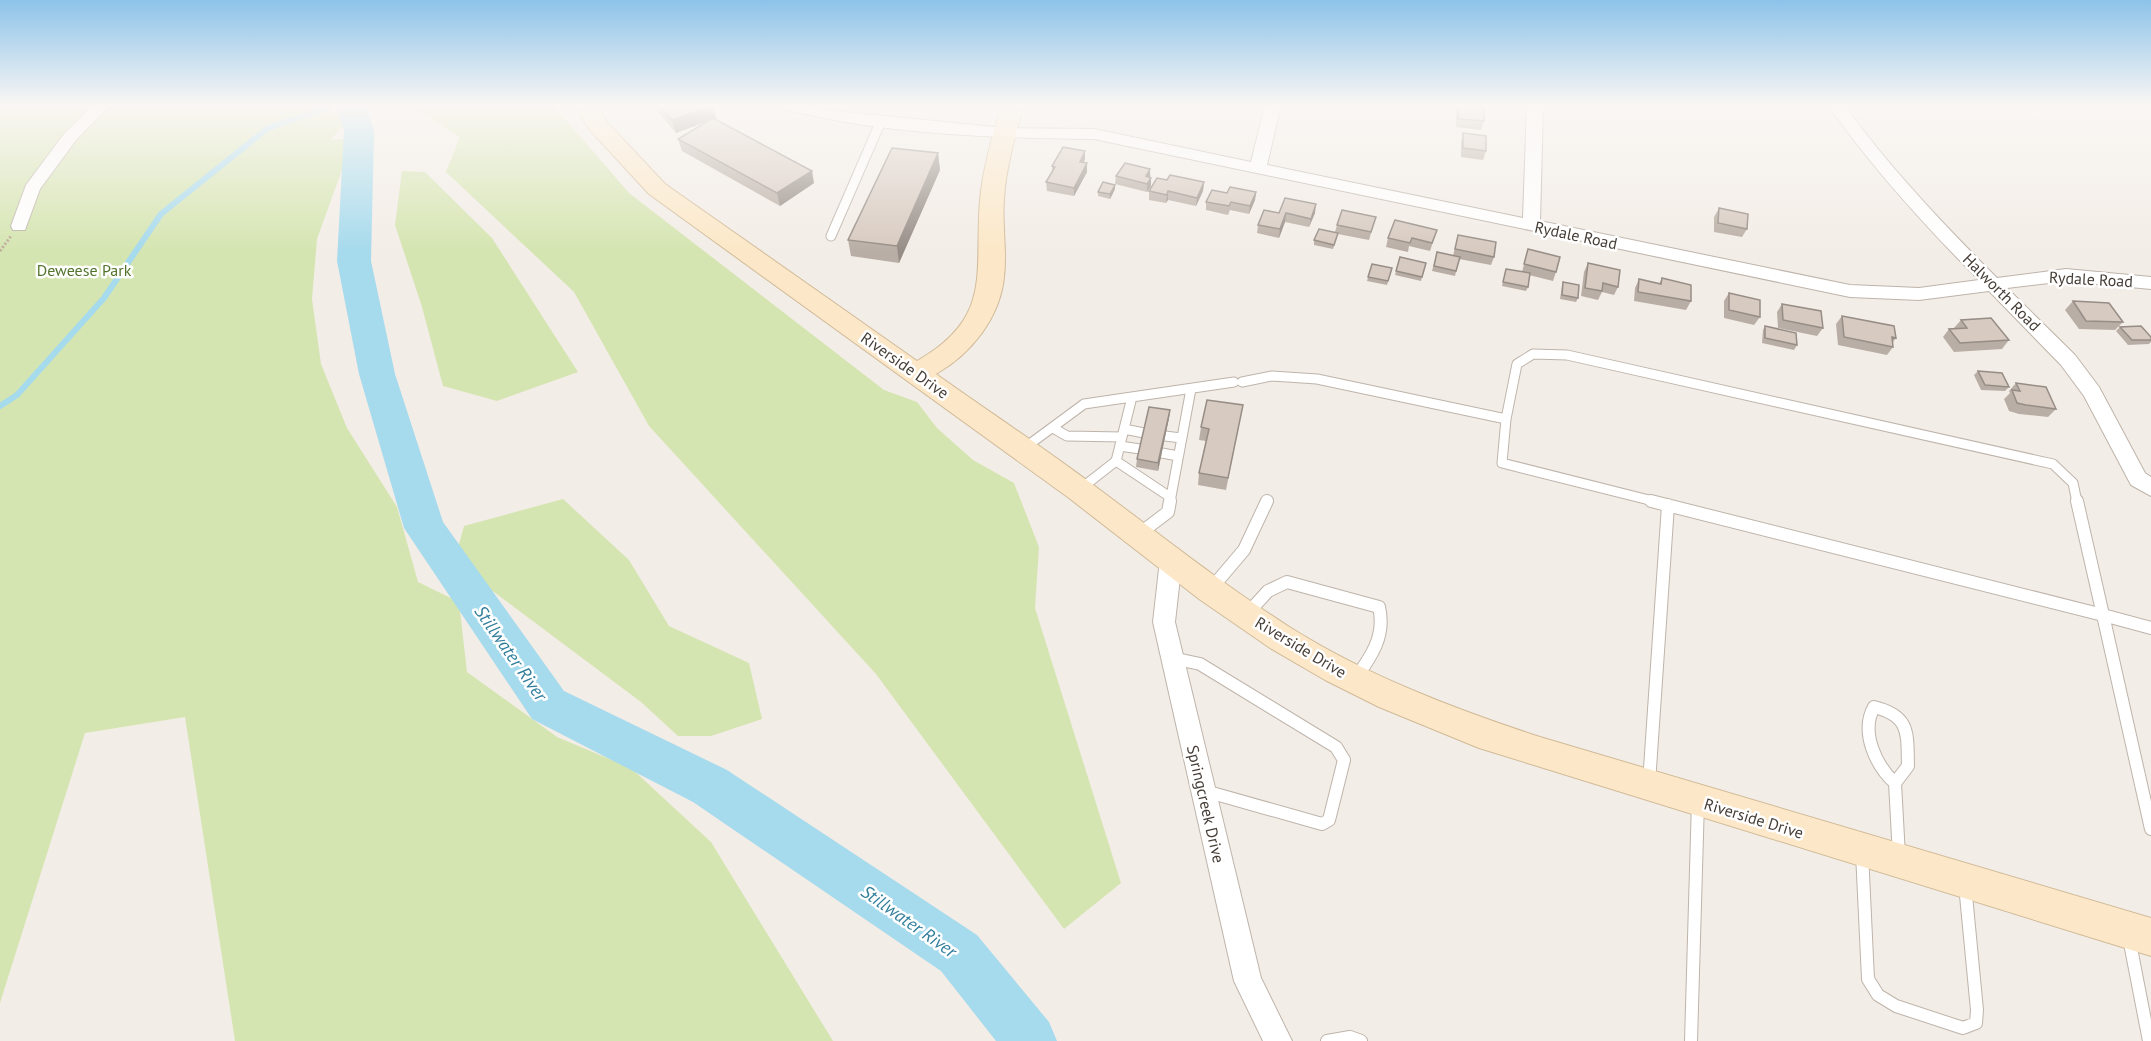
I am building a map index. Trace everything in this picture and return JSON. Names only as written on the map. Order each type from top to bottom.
[{"type":"main road","name":"Riverside Drive","points":[[624,154],[657,189],[1023,449],[1210,590],[1281,638],[1355,679],[1479,733],[2139,934]]},
{"type":"main road","points":[[917,373],[951,350],[967,335],[977,321],[988,294],[992,277],[992,196],[1000,154]]},
{"type":"street","points":[[19,226],[32,189],[58,154]]},
{"type":"street","name":"Rydale Road","points":[[1188,154],[1850,291],[1919,294],[2066,275],[2151,283]]},
{"type":"street","points":[[1258,168],[1261,154]]},
{"type":"street","points":[[1531,226],[1533,154]]},
{"type":"street","name":"Halworth Road","points":[[1871,154],[1933,224],[2068,360],[2092,392],[2138,480],[2151,489]]},
{"type":"street","name":"Springcreek Drive","points":[[1171,560],[1164,622],[1172,658],[1248,981],[1278,1041]]},
{"type":"lane","points":[[831,236],[866,154]]},
{"type":"lane","points":[[2151,628],[2103,615],[1502,463],[1506,419],[1517,364],[1533,354],[1567,355],[2053,464],[2073,483],[2103,615],[2151,828]]},
{"type":"lane","points":[[1023,449],[1084,404],[1272,376],[1317,379],[1506,419]]},
{"type":"lane","points":[[1138,535],[1168,512],[1191,389]]},
{"type":"lane","points":[[1079,490],[1116,461],[1132,397]]},
{"type":"lane","points":[[1053,428],[1066,436],[1122,438],[1144,433]]},
{"type":"lane","points":[[1165,436],[1182,438]]},
{"type":"lane","points":[[1122,438],[1140,449]]},
{"type":"lane","points":[[1162,453],[1178,456]]},
{"type":"lane","points":[[1116,461],[1170,497]]},
{"type":"lane","points":[[1210,590],[1243,556],[1258,529],[1267,501]]},
{"type":"lane","points":[[1649,786],[1668,505]]},
{"type":"lane","points":[[1246,615],[1268,591],[1287,582],[1378,607],[1383,621],[1376,649],[1355,679]]},
{"type":"lane","points":[[1172,658],[1200,664],[1336,747],[1344,760],[1329,820],[1322,824],[1203,791]]},
{"type":"lane","points":[[1895,783],[1878,770],[1873,757],[1870,714],[1874,707],[1899,715],[1906,724],[1908,765],[1895,783],[1900,862]]},
{"type":"lane","points":[[1691,1041],[1698,801]]},
{"type":"lane","points":[[1862,851],[1868,980],[1878,995],[1896,1006],[1963,1028],[1976,1023],[1977,1010],[1965,881]]},
{"type":"lane","points":[[2139,934],[2149,1041]]},
{"type":"lane","points":[[1326,1041],[1350,1037],[1361,1041]]},
{"type":"green space","name":"Deweese Park","points":[[0,154],[367,154],[343,167],[317,239],[312,299],[321,364],[347,428],[397,507],[418,582],[459,602],[467,672],[557,737],[631,768],[711,842],[833,1041],[235,1041],[185,717],[85,733],[0,1003]]},
{"type":"green space","points":[[453,154],[595,154],[629,193],[884,390],[917,402],[937,428],[973,460],[1014,483],[1039,547],[1035,608],[1121,883],[1064,929],[876,674],[649,426],[574,292],[446,172]]},
{"type":"green space","points":[[402,171],[425,172],[492,238],[578,372],[497,401],[443,386],[422,307],[395,225]]},
{"type":"green space","points":[[563,499],[629,560],[669,626],[749,663],[762,719],[711,736],[678,736],[641,702],[454,562],[464,526]]},
{"type":"building","points":[[705,154],[779,154],[812,171],[777,193]]},
{"type":"building","points":[[889,154],[938,154],[897,246],[848,240]]},
{"type":"building","points":[[1059,154],[1084,154],[1080,162],[1087,163],[1074,188],[1046,182],[1055,167],[1052,166]]},
{"type":"building","points":[[1125,163],[1150,169],[1146,176],[1151,178],[1147,184],[1116,176]]},
{"type":"building","points":[[1170,175],[1204,182],[1197,198],[1168,191],[1167,195],[1149,191],[1157,178],[1167,180]]},
{"type":"building","points":[[1103,182],[1115,185],[1110,194],[1098,192]]},
{"type":"building","points":[[1230,187],[1256,192],[1250,206],[1231,202],[1229,206],[1206,202],[1212,190],[1227,193]]},
{"type":"building","points":[[1285,198],[1316,204],[1311,219],[1286,213],[1280,229],[1258,225],[1264,210],[1279,213]]},
{"type":"building","points":[[1719,208],[1748,214],[1747,229],[1718,223]]},
{"type":"building","points":[[1342,210],[1376,217],[1371,232],[1337,225]]},
{"type":"building","points":[[1395,220],[1437,230],[1432,243],[1412,238],[1410,243],[1388,238]]},
{"type":"building","points":[[1319,229],[1338,233],[1334,245],[1314,240]]},
{"type":"building","points":[[1458,235],[1496,242],[1494,257],[1455,249]]},
{"type":"building","points":[[1528,249],[1560,257],[1556,272],[1524,264]]},
{"type":"building","points":[[1437,252],[1460,257],[1456,271],[1434,266]]},
{"type":"building","points":[[1400,257],[1426,263],[1422,277],[1396,271]]},
{"type":"building","points":[[1588,263],[1620,270],[1618,287],[1603,283],[1602,291],[1585,288]]},
{"type":"building","points":[[1372,264],[1392,268],[1388,281],[1368,277]]},
{"type":"building","points":[[1506,269],[1530,273],[1528,287],[1503,282]]},
{"type":"building","points":[[1662,278],[1691,285],[1691,301],[1638,292],[1639,279],[1661,284]]},
{"type":"building","points":[[1563,282],[1579,285],[1578,298],[1562,295]]},
{"type":"building","points":[[1729,293],[1760,300],[1760,317],[1729,310]]},
{"type":"building","points":[[2073,301],[2109,303],[2123,322],[2086,321]]},
{"type":"building","points":[[1782,304],[1821,311],[1823,328],[1783,320]]},
{"type":"building","points":[[1842,316],[1894,326],[1896,338],[1892,337],[1893,347],[1844,337]]},
{"type":"building","points":[[1991,318],[2009,340],[1960,343],[1949,329],[1967,328],[1961,320]]},
{"type":"building","points":[[1765,326],[1796,333],[1797,345],[1765,338]]},
{"type":"building","points":[[2141,326],[2151,340],[2132,340],[2120,327]]},
{"type":"building","points":[[1978,371],[2002,373],[2009,387],[1985,385]]},
{"type":"building","points":[[2016,383],[2046,387],[2056,409],[2017,403],[2012,390],[2020,391]]},
{"type":"building","points":[[1207,400],[1243,405],[1228,478],[1199,473],[1209,429],[1201,427]]},
{"type":"building","points":[[1149,407],[1170,410],[1158,463],[1137,459]]},
{"type":"waterway","points":[[0,406],[17,395],[104,298],[161,214],[236,154]]},
{"type":"waterway","name":"Stillwater River","points":[[358,154],[354,261],[377,374],[424,528],[548,705],[710,786],[959,953],[1030,1041]]}]
